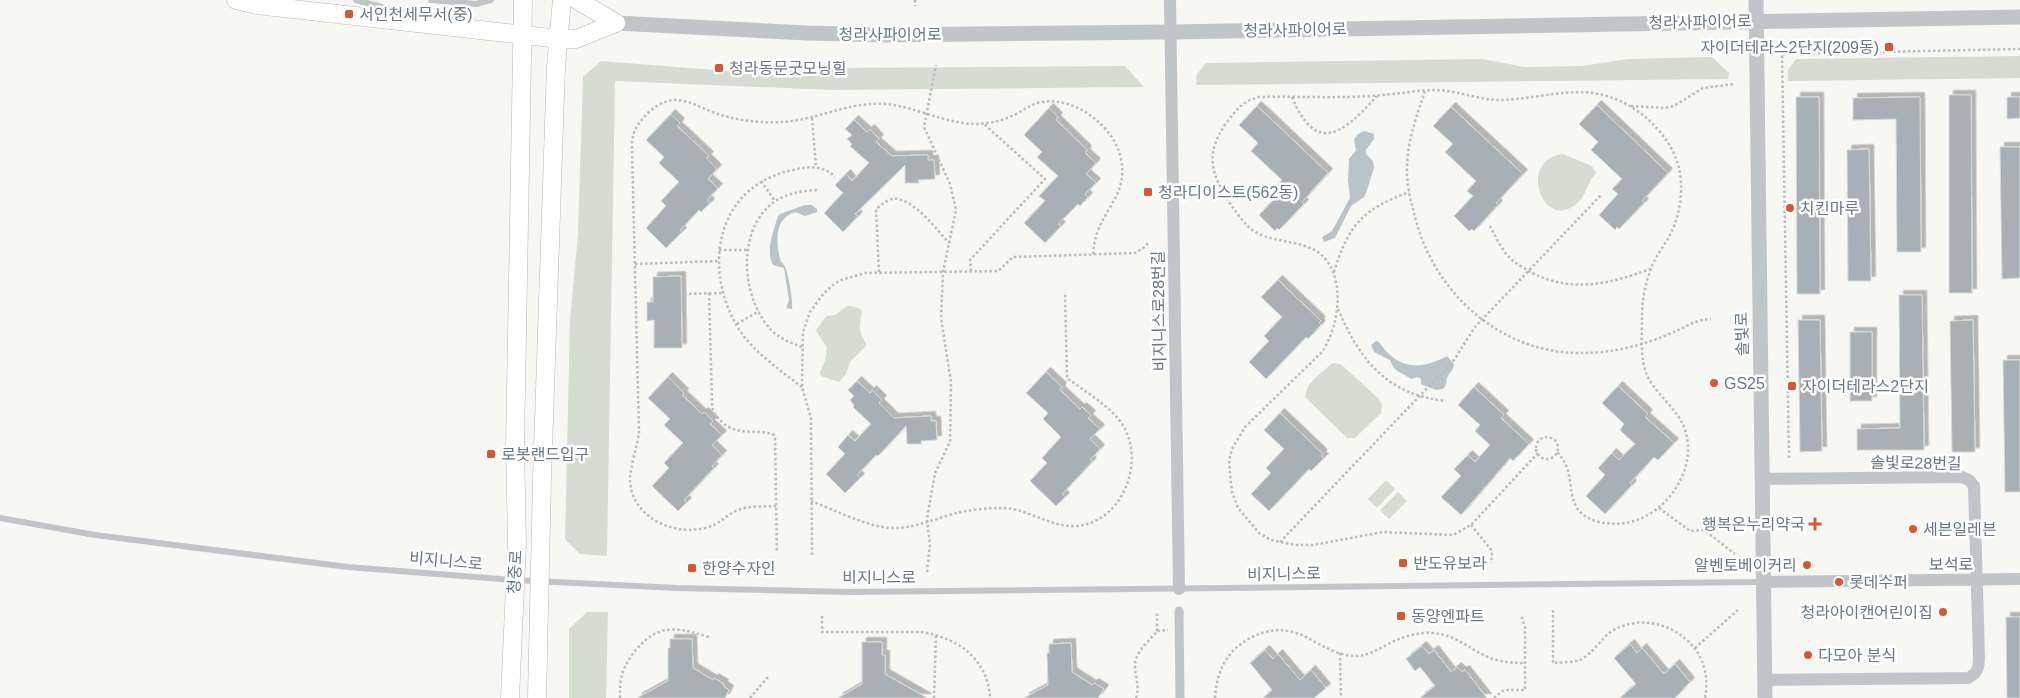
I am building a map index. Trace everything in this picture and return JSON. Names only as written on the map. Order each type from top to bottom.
[{"type":"main road","points":[[236,0],[257,5],[560,39],[576,39],[616,24]]},
{"type":"main road","points":[[522,36],[523,0]]},
{"type":"main road","points":[[537,698],[556,66],[560,39],[562,0]]},
{"type":"main road","name":"청라사파이어로","points":[[577,0],[616,24]]},
{"type":"main road","name":"청중로","points":[[510,698],[517,543],[515,446],[522,36]]},
{"type":"street","name":"비지니스로28번길","points":[[1170,0],[1179,589]]},
{"type":"street","name":"솔빛로","points":[[1756,0],[1765,698]]},
{"type":"street","name":"청라사파이어로","points":[[616,24],[872,35],[1171,32],[2020,17]]},
{"type":"street","name":"솔빛로28번길","points":[[1761,479],[1962,477],[1969,480],[1974,486],[1979,666],[1975,674],[1968,678],[1765,680]]},
{"type":"street","name":"보석로","points":[[1763,582],[2020,580]]},
{"type":"street","points":[[1179,611],[1180,698]]},
{"type":"lane","points":[[356,0],[459,28]]},
{"type":"lane","points":[[431,0],[476,4],[491,0]]},
{"type":"lane","name":"비지니스로","points":[[0,518],[95,536],[339,566],[514,580],[734,590],[850,592],[1763,582]]},
{"type":"path","points":[[915,0],[915,6]]},
{"type":"path","points":[[1788,458],[1782,54],[2020,49]]},
{"type":"path","points":[[926,572],[930,546],[928,523],[935,473],[950,442],[951,382],[941,318],[943,272],[955,222],[954,197],[924,128],[936,64]]},
{"type":"path","points":[[1630,106],[1665,108],[1674,106],[1703,88],[1734,84]]},
{"type":"path","points":[[1425,91],[1413,129],[1407,165],[1409,192],[1420,240],[1448,287],[1482,320],[1515,339],[1533,345],[1585,354],[1642,343],[1669,334],[1697,320],[1711,319]]},
{"type":"path","points":[[1446,402],[1419,397],[1389,382],[1377,372],[1354,344],[1338,308],[1333,273],[1327,260],[1305,246],[1270,238],[1253,231],[1237,214],[1213,174],[1213,160],[1218,135],[1239,106],[1259,97],[1377,96],[1425,91],[1446,91],[1476,98],[1504,100],[1553,94],[1595,93],[1611,97],[1630,106],[1660,131],[1669,143],[1679,169],[1681,186],[1680,207],[1676,224],[1650,270],[1643,301],[1642,343],[1648,377],[1678,416],[1685,430],[1687,443],[1686,461],[1674,492],[1659,508],[1640,520],[1626,523],[1601,523],[1589,518],[1579,510],[1574,500],[1565,460],[1557,452],[1556,442],[1547,437],[1538,443],[1538,453],[1542,458],[1550,459],[1557,452]]},
{"type":"path","points":[[1292,96],[1299,113],[1308,125],[1315,130],[1334,133],[1347,125],[1377,96]]},
{"type":"path","points":[[776,506],[745,508],[738,510],[717,525],[695,530],[681,530],[669,528],[655,520],[635,498],[630,481],[639,433],[632,139],[640,122],[656,107],[665,102],[675,100],[742,120],[780,122],[812,118],[845,108],[874,104],[898,106],[962,122],[984,124],[1014,115],[1032,105],[1054,101],[1066,104],[1078,109],[1102,125],[1109,132],[1118,149],[1122,180],[1117,197],[1099,227],[1093,254]]},
{"type":"path","points":[[812,118],[816,167]]},
{"type":"path","points":[[970,272],[970,260],[1045,179],[984,124]]},
{"type":"path","points":[[802,387],[757,351],[737,324],[724,293],[718,261],[719,250],[725,227],[733,208],[747,191],[761,181],[786,171],[816,167],[830,172],[835,177]]},
{"type":"path","points":[[761,181],[775,202]]},
{"type":"path","points":[[803,347],[778,336],[768,326],[759,311],[750,285],[747,250],[756,223],[761,215],[775,202],[793,193],[817,190]]},
{"type":"path","points":[[1333,273],[1343,245],[1359,221],[1380,204],[1409,192]]},
{"type":"path","points":[[1279,543],[1454,360],[1471,333],[1482,320],[1601,196]]},
{"type":"path","points":[[879,272],[876,209],[893,199],[904,200],[913,205],[950,243]]},
{"type":"path","points":[[1490,226],[1506,255],[1528,270],[1550,280],[1580,286],[1599,285],[1650,270]]},
{"type":"path","points":[[812,554],[811,418],[802,387],[803,332],[805,321],[824,293],[841,280],[865,273],[998,271],[1013,257],[1135,253],[1145,248],[1148,243]]},
{"type":"path","points":[[719,250],[747,250]]},
{"type":"path","points":[[635,264],[718,261]]},
{"type":"path","points":[[811,501],[870,523],[890,528],[928,523],[960,512],[1002,508],[1016,509],[1056,523],[1075,526],[1104,515],[1113,508],[1120,499],[1129,479],[1131,467],[1130,444],[1120,422],[1068,378],[1065,292]]},
{"type":"path","points":[[709,293],[712,409],[720,421],[735,431],[774,435],[777,554]]},
{"type":"path","points":[[684,294],[724,293]]},
{"type":"path","points":[[1338,308],[1330,340],[1322,352],[1245,427],[1232,449],[1229,461],[1232,492],[1238,508],[1259,532],[1279,543],[1313,545],[1367,534],[1396,532],[1453,535],[1462,532],[1471,525],[1538,453]]},
{"type":"path","points":[[737,324],[759,311]]},
{"type":"path","points":[[1659,508],[1690,531],[1704,530],[1735,554]]},
{"type":"path","points":[[1471,525],[1492,551],[1492,564]]},
{"type":"path","points":[[1553,610],[1553,663],[1578,661],[1586,656],[1610,632],[1635,622],[1647,622],[1674,631],[1695,648],[1706,672],[1705,698]]},
{"type":"path","points":[[1695,648],[1738,610]]},
{"type":"path","points":[[1136,698],[1138,687],[1136,658],[1157,631],[1157,611]]},
{"type":"path","points":[[1494,698],[1504,690],[1525,690],[1525,628],[1521,615]]},
{"type":"path","points":[[822,616],[822,632],[920,632],[936,634],[951,639],[972,655],[986,676],[990,698]]},
{"type":"path","points":[[620,698],[620,681],[623,670],[637,649],[656,634],[665,630],[676,629],[709,637]]},
{"type":"path","points":[[1157,631],[1179,630]]},
{"type":"path","points":[[1215,698],[1221,669],[1226,660],[1241,644],[1259,632],[1270,630],[1292,631],[1340,653],[1352,656],[1363,656],[1409,636],[1420,633],[1435,633],[1457,639],[1488,657],[1525,663]]},
{"type":"path","points":[[934,698],[936,634]]},
{"type":"path","points":[[1340,653],[1341,698]]},
{"type":"path","points":[[750,698],[768,677]]},
{"type":"shaded area","points":[[2020,56],[2020,78],[1788,81],[1788,70],[1796,59]]},
{"type":"shaded area","points":[[1712,57],[1729,73],[1728,79],[1196,85],[1197,74],[1206,63],[1483,59],[1524,67],[1582,66],[1628,59]]},
{"type":"shaded area","points":[[601,61],[740,72],[835,68],[1125,66],[1144,87],[832,90],[615,81],[607,556],[580,554],[565,539],[570,320],[578,234],[583,77]]},
{"type":"shaded area","points":[[1364,131],[1374,134],[1374,139],[1366,150],[1366,154],[1373,161],[1374,168],[1366,193],[1364,197],[1351,206],[1335,238],[1324,242],[1322,237],[1332,231],[1350,198],[1348,180],[1349,159],[1356,150],[1354,139]]},
{"type":"shaded area","points":[[1563,154],[1592,166],[1596,173],[1579,202],[1563,210],[1552,208],[1544,201],[1539,191],[1538,179],[1541,168],[1549,159]]},
{"type":"shaded area","points":[[805,205],[812,205],[817,209],[817,212],[805,216],[795,212],[788,215],[780,225],[777,239],[781,260],[788,278],[792,309],[786,308],[789,300],[784,268],[773,265],[770,247],[778,216]]},
{"type":"shaded area","points":[[847,306],[861,310],[860,329],[866,346],[850,362],[846,374],[839,382],[821,376],[820,372],[825,361],[827,347],[816,330],[826,316],[835,315]]},
{"type":"shaded area","points":[[1376,341],[1393,358],[1410,365],[1428,364],[1447,356],[1454,364],[1443,389],[1436,390],[1421,384],[1421,379],[1418,377],[1411,379],[1399,372],[1394,368],[1390,360],[1374,352],[1371,345]]},
{"type":"shaded area","points":[[1331,364],[1342,365],[1379,399],[1382,405],[1381,413],[1355,438],[1347,438],[1306,398],[1307,388],[1310,384]]},
{"type":"shaded area","points":[[1386,480],[1395,489],[1377,508],[1368,499]]},
{"type":"shaded area","points":[[1398,492],[1407,501],[1389,519],[1380,510]]},
{"type":"shaded area","points":[[587,612],[608,612],[606,698],[569,698],[569,629]]},
{"type":"building","points":[[1949,95],[1971,95],[1972,293],[1949,293]]},
{"type":"building","points":[[1796,97],[1819,97],[1820,294],[1797,294]]},
{"type":"building","points":[[1920,97],[1921,252],[1897,252],[1896,119],[1853,120],[1853,98]]},
{"type":"building","points":[[2007,97],[2020,97],[2020,118],[2007,119]]},
{"type":"building","points":[[1597,105],[1668,173],[1642,201],[1644,203],[1619,229],[1617,227],[1615,230],[1599,215],[1618,194],[1612,189],[1622,179],[1591,150],[1598,142],[1579,124]]},
{"type":"building","points":[[1257,106],[1328,173],[1302,202],[1304,204],[1279,230],[1277,228],[1275,231],[1259,215],[1278,195],[1273,190],[1282,180],[1251,151],[1258,143],[1239,125]]},
{"type":"building","points":[[1451,107],[1523,174],[1496,203],[1498,205],[1474,231],[1472,229],[1469,231],[1454,216],[1473,196],[1467,191],[1476,181],[1445,152],[1453,144],[1433,126]]},
{"type":"building","points":[[1049,108],[1058,117],[1056,120],[1087,150],[1085,153],[1096,163],[1086,174],[1096,183],[1085,194],[1088,197],[1058,224],[1061,226],[1045,243],[1024,223],[1045,201],[1039,196],[1058,176],[1037,157],[1042,152],[1024,135]]},
{"type":"building","points":[[671,114],[680,123],[677,126],[709,156],[706,158],[717,169],[708,179],[718,188],[707,200],[710,203],[701,212],[699,210],[680,230],[682,232],[666,248],[646,228],[666,206],[661,201],[679,182],[659,163],[664,157],[646,140]]},
{"type":"building","points":[[854,120],[867,132],[870,129],[879,139],[876,142],[892,156],[928,155],[928,160],[934,160],[935,179],[918,180],[919,183],[905,183],[905,165],[855,214],[858,216],[843,232],[824,213],[843,193],[835,185],[846,174],[852,181],[869,163],[850,146],[852,144],[847,139],[852,135],[845,129]]},
{"type":"building","points":[[2000,147],[2020,147],[2020,278],[2002,279]]},
{"type":"building","points":[[1869,149],[1871,281],[1848,281],[1847,150]]},
{"type":"building","points":[[681,276],[682,348],[654,348],[654,320],[647,321],[647,302],[653,302],[653,277]]},
{"type":"building","points":[[1278,280],[1321,321],[1319,323],[1321,325],[1308,339],[1306,337],[1266,379],[1249,362],[1269,341],[1264,336],[1282,317],[1261,297]]},
{"type":"building","points":[[1899,295],[1922,295],[1924,450],[1857,450],[1857,429],[1900,428]]},
{"type":"building","points":[[1798,320],[1820,320],[1822,451],[1800,452]]},
{"type":"building","points":[[1973,320],[1975,452],[1952,452],[1950,321]]},
{"type":"building","points":[[1850,332],[1872,332],[1872,401],[1850,401]]},
{"type":"building","points":[[2003,360],[2020,360],[2020,492],[2005,492]]},
{"type":"building","points":[[1046,372],[1062,387],[1060,390],[1080,409],[1082,407],[1091,415],[1088,418],[1100,429],[1090,439],[1100,449],[1090,460],[1092,462],[1062,494],[1065,497],[1056,506],[1030,481],[1047,463],[1042,458],[1061,437],[1043,419],[1048,413],[1026,393]]},
{"type":"building","points":[[668,377],[684,393],[682,395],[702,414],[704,412],[713,421],[710,424],[722,435],[712,445],[722,455],[712,466],[714,468],[684,500],[687,502],[678,511],[652,486],[669,468],[664,463],[683,443],[664,425],[670,419],[648,398]]},
{"type":"building","points":[[857,381],[870,393],[872,390],[882,400],[879,403],[894,418],[931,416],[931,421],[936,421],[937,440],[921,441],[921,444],[907,444],[906,426],[857,475],[860,478],[845,493],[826,474],[845,454],[838,447],[848,435],[855,441],[871,424],[853,407],[854,405],[850,400],[854,396],[848,390]]},
{"type":"building","points":[[1618,386],[1648,414],[1645,417],[1674,443],[1658,460],[1654,457],[1630,483],[1632,485],[1605,514],[1586,496],[1605,475],[1598,468],[1612,453],[1619,460],[1635,444],[1620,430],[1624,424],[1602,403]]},
{"type":"building","points":[[1474,387],[1504,415],[1501,418],[1529,444],[1513,461],[1510,458],[1461,515],[1441,497],[1461,476],[1454,469],[1468,455],[1475,462],[1490,445],[1475,431],[1480,425],[1458,405]]},
{"type":"building","points":[[1280,413],[1323,454],[1321,456],[1324,458],[1311,471],[1309,469],[1269,511],[1251,494],[1271,473],[1266,468],[1284,449],[1264,430]]},
{"type":"building","points":[[2006,617],[2020,617],[2020,698],[2007,698]]},
{"type":"building","points":[[670,639],[692,639],[693,668],[724,684],[723,686],[729,690],[725,698],[637,698],[668,681],[668,648],[670,648]]},
{"type":"building","points":[[862,642],[882,642],[882,655],[885,655],[885,674],[927,698],[838,698],[862,684]]},
{"type":"building","points":[[1071,643],[1072,672],[1092,685],[1094,683],[1104,689],[1098,698],[1024,698],[1048,685],[1047,653],[1049,653],[1049,644]]},
{"type":"building","points":[[1630,644],[1637,653],[1642,648],[1664,674],[1675,664],[1690,682],[1675,698],[1620,698],[1636,684],[1614,658]]},
{"type":"building","points":[[1422,646],[1429,654],[1434,650],[1451,672],[1457,667],[1462,672],[1465,670],[1487,698],[1420,698],[1435,686],[1420,667],[1415,671],[1406,659]]},
{"type":"building","points":[[1265,650],[1273,659],[1278,654],[1300,680],[1311,670],[1326,688],[1314,698],[1263,698],[1272,690],[1250,663]]},
{"type":"place","name":"서인천세무서(중)","points":[[349,14]]},
{"type":"place","name":"자이더테라스2단지(209동)","points":[[1889,47]]},
{"type":"place","name":"청라동문굿모닝힐","points":[[719,68]]},
{"type":"place","name":"청라디이스트(562동)","points":[[1148,192]]},
{"type":"place","name":"치킨마루","points":[[1790,208]]},
{"type":"place","name":"GS25","points":[[1714,383]]},
{"type":"place","name":"자이더테라스2단지","points":[[1792,386]]},
{"type":"place","name":"로봇랜드입구","points":[[491,454]]},
{"type":"place","name":"행복온누리약국","points":[[1815,524]]},
{"type":"place","name":"세븐일레븐","points":[[1913,529]]},
{"type":"place","name":"반도유보라","points":[[1403,563]]},
{"type":"place","name":"알벤토베이커리","points":[[1807,565]]},
{"type":"place","name":"한양수자인","points":[[692,568]]},
{"type":"place","name":"롯데수퍼","points":[[1839,582]]},
{"type":"place","name":"청라아이캔어린이집","points":[[1943,612]]},
{"type":"place","name":"동양엔파트","points":[[1401,616]]},
{"type":"place","name":"다모아 분식","points":[[1808,655]]}]
